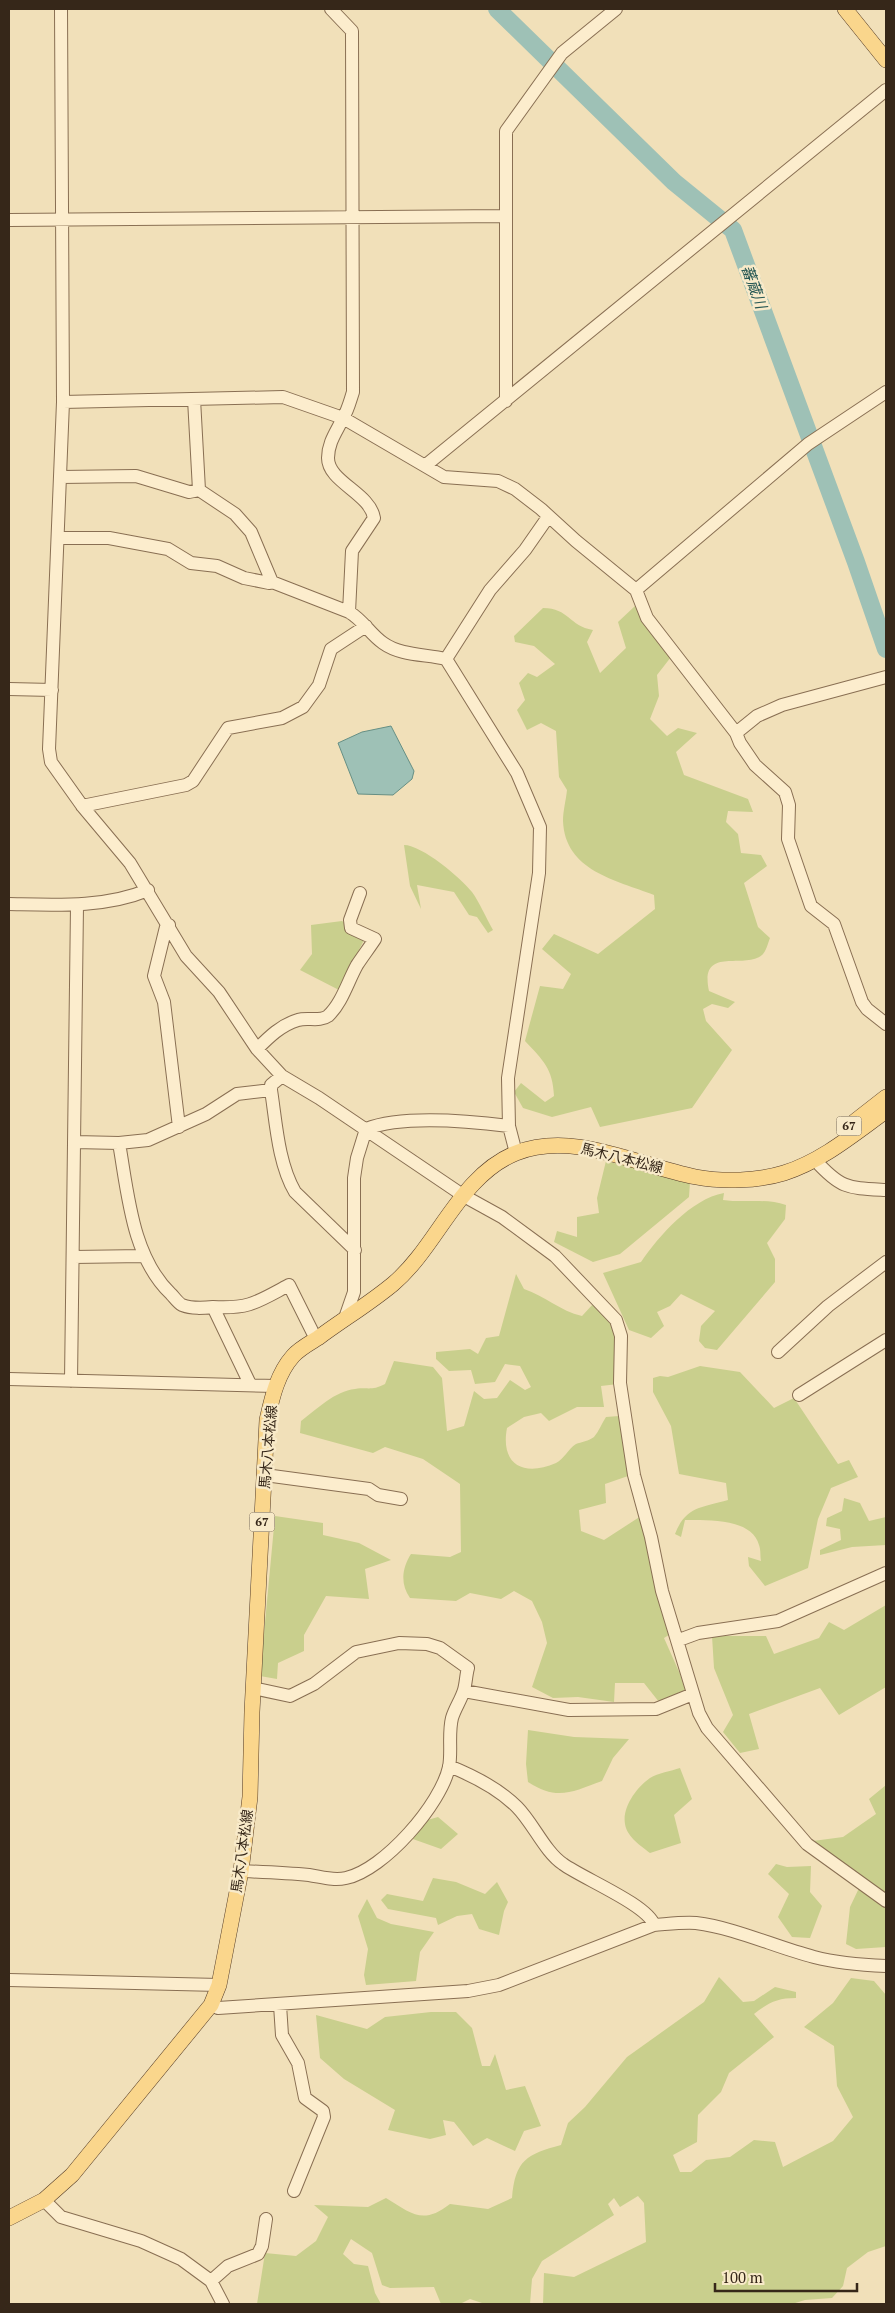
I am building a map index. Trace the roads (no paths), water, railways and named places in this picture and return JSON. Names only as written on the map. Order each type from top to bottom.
[{"type":"main road","points":[[844,9],[886,60]]},
{"type":"main road","name":"馬木八本松線","points":[[815,1160],[832,1139],[886,1097]]},
{"type":"main road","name":"馬木八本松線","points":[[9,2218],[44,2200],[72,2175],[211,2005],[219,1985],[241,1871],[250,1797],[253,1688],[268,1420],[274,1386],[293,1356],[394,1283],[487,1170],[516,1153],[542,1147],[573,1145],[697,1177],[729,1180],[784,1173],[815,1160],[886,1111]]},
{"type":"street","points":[[61,9],[64,220],[63,402],[49,749],[52,762],[82,806],[130,863],[186,956],[219,992],[257,1049],[282,1076],[366,1129],[464,1196],[502,1217],[555,1256],[616,1320],[621,1336],[620,1383],[634,1476],[651,1537],[662,1591],[679,1640],[693,1694],[707,1728],[790,1827],[826,1860],[886,1901]]},
{"type":"street","points":[[331,9],[352,31],[353,392],[343,418],[334,430],[328,457],[329,466],[335,474],[372,508],[374,518],[352,551],[349,612]]},
{"type":"street","points":[[506,401],[506,131],[562,53],[616,9]]},
{"type":"street","points":[[426,465],[886,90]]},
{"type":"street","points":[[9,220],[353,219],[506,216]]},
{"type":"street","points":[[636,590],[812,442],[886,392]]},
{"type":"street","points":[[63,402],[283,398],[343,418],[444,476],[498,481],[515,489],[636,590],[647,618],[736,733],[740,743],[755,765],[786,792],[789,805],[788,839],[811,906],[834,924],[862,1002],[867,1009],[886,1024]]},
{"type":"street","points":[[194,399],[199,490]]},
{"type":"street","points":[[61,477],[136,476],[189,492],[199,490],[235,514],[251,532],[272,582]]},
{"type":"street","points":[[446,659],[490,590],[525,550],[548,517]]},
{"type":"street","points":[[58,538],[109,538],[168,549],[191,563],[217,566],[244,578],[272,582],[349,612],[359,617],[383,644],[402,652],[446,659],[517,773],[540,827],[539,873],[508,1078],[508,1126],[516,1153]]},
{"type":"street","points":[[82,806],[186,785],[193,781],[222,733],[228,728],[282,718],[303,707],[319,685],[331,649],[366,626]]},
{"type":"street","points":[[736,733],[758,716],[782,705],[886,677]]},
{"type":"street","points":[[9,689],[52,690]]},
{"type":"street","points":[[9,904],[77,906],[138,894],[148,890]]},
{"type":"street","points":[[257,1049],[276,1030],[288,1023],[300,1019],[319,1019],[327,1016],[339,1000],[357,965],[375,939],[351,928],[350,920],[360,893]]},
{"type":"street","points":[[71,1381],[77,906]]},
{"type":"street","points":[[169,925],[166,927],[154,976],[164,1002],[179,1127]]},
{"type":"street","points":[[282,1076],[271,1085],[271,1090],[283,1157],[291,1184],[295,1192],[355,1250]]},
{"type":"street","points":[[75,1142],[119,1143],[148,1140],[206,1114],[237,1094],[271,1090]]},
{"type":"street","points":[[366,1129],[380,1124],[463,1120],[508,1126]]},
{"type":"street","points":[[345,1318],[354,1292],[354,1178],[357,1158],[366,1129]]},
{"type":"street","points":[[119,1143],[130,1208],[144,1256],[157,1281],[182,1305],[198,1308],[250,1306],[289,1285],[316,1339]]},
{"type":"street","points":[[815,1160],[832,1179],[845,1186],[886,1190]]},
{"type":"street","points":[[73,1257],[144,1256]]},
{"type":"street","points":[[778,1352],[828,1306],[886,1262]]},
{"type":"street","points":[[213,1307],[250,1384]]},
{"type":"street","points":[[799,1395],[886,1340]]},
{"type":"street","points":[[9,1379],[274,1386]]},
{"type":"street","points":[[265,1475],[369,1488],[378,1495],[402,1499]]},
{"type":"street","points":[[679,1640],[698,1634],[778,1621],[886,1573]]},
{"type":"street","points":[[241,1871],[311,1876],[334,1880],[356,1875],[404,1839],[434,1801],[442,1786],[449,1766],[452,1718],[464,1691],[468,1668],[463,1662],[440,1648],[418,1643],[399,1643],[356,1652],[314,1684],[290,1696],[253,1688]]},
{"type":"street","points":[[464,1691],[568,1710],[656,1709],[693,1694]]},
{"type":"street","points":[[449,1766],[478,1778],[494,1789],[518,1808],[561,1864],[633,1905],[653,1920],[654,1925]]},
{"type":"street","points":[[211,2005],[218,2008],[280,2005],[476,1990],[499,1985],[654,1925],[696,1923],[815,1957],[886,1966]]},
{"type":"street","points":[[9,1980],[219,1985]]},
{"type":"street","points":[[280,2005],[282,2035],[298,2063],[305,2098],[323,2111],[324,2117],[294,2191]]},
{"type":"street","points":[[44,2200],[61,2216],[141,2241],[181,2259],[211,2281],[223,2304]]},
{"type":"street","points":[[211,2281],[228,2266],[258,2254],[262,2246],[266,2219]]},
{"type":"water","points":[[391,726],[414,771],[412,779],[393,795],[358,794],[338,743],[362,732]]},
{"type":"waterway","name":"蕃蔵川","points":[[497,9],[674,182],[733,230],[856,562],[886,649]]}]
